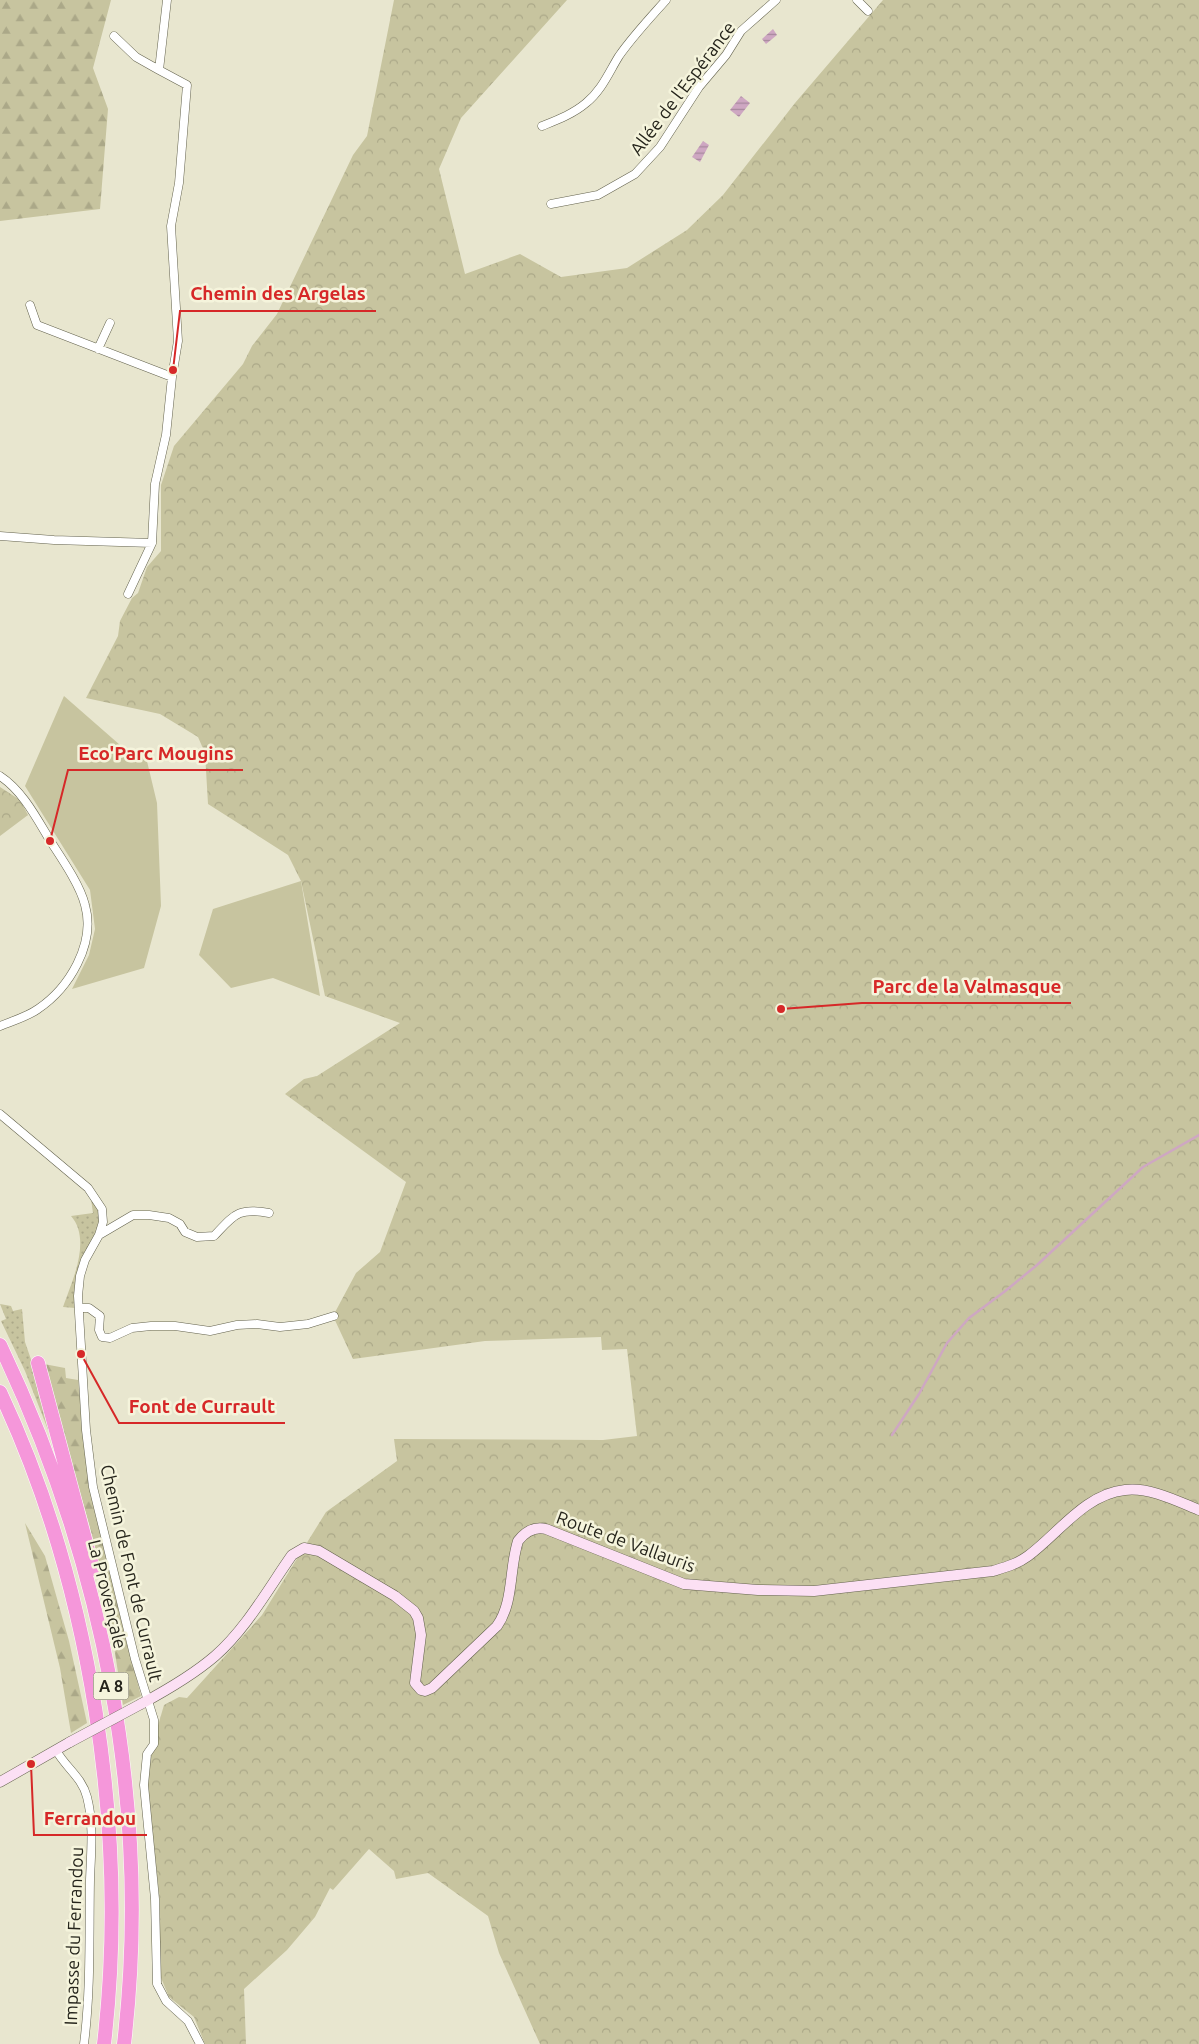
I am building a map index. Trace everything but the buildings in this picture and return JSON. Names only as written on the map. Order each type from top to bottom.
[{"type":"highway","name":"La Provençale","points":[[0,1345],[36,1424],[82,1559],[98,1619],[119,1736],[129,1844],[131,1935],[124,2044]]},
{"type":"highway","points":[[38,1363],[90,1555],[96,1582],[98,1619]]},
{"type":"highway","name":"La Provençale","points":[[0,1392],[29,1461],[65,1570],[77,1618],[94,1707],[106,1800],[111,1893],[108,1991],[104,2044]]},
{"type":"main road","name":"Route de Vallauris","points":[[0,1782],[173,1687],[215,1655],[236,1633],[292,1555],[304,1548],[319,1551],[396,1596],[414,1611],[418,1618],[421,1635],[416,1683],[421,1690],[425,1691],[440,1682],[497,1626],[507,1606],[518,1541],[522,1536],[534,1529],[546,1529],[684,1584],[758,1590],[814,1591],[993,1571],[1012,1565],[1028,1556],[1080,1511],[1103,1496],[1125,1490],[1147,1491],[1199,1510]]},
{"type":"street","points":[[159,70],[167,0]]},
{"type":"street","points":[[542,126],[571,114],[587,102],[606,81],[618,58],[631,40],[666,0]]},
{"type":"street","name":"Allée de l'Espérance","points":[[551,204],[598,194],[635,174],[660,147],[698,87],[726,55],[741,31],[776,0]]},
{"type":"street","points":[[857,0],[868,11]]},
{"type":"street","points":[[114,36],[136,57],[188,86],[179,183],[171,226],[178,341],[166,435],[155,484],[152,543],[128,594]]},
{"type":"street","points":[[30,304],[37,325],[172,377]]},
{"type":"street","points":[[98,349],[110,323]]},
{"type":"street","points":[[0,536],[152,543]]},
{"type":"street","points":[[0,776],[23,797],[69,872],[85,904],[87,924],[84,947],[74,972],[54,997],[36,1010],[0,1026]]},
{"type":"street","name":"Chemin de Font de Currault","points":[[0,1114],[88,1188],[102,1209],[103,1222],[100,1235],[85,1260],[80,1276],[79,1308],[86,1430],[93,1487],[144,1702],[154,1720],[154,1744],[147,1754],[144,1785],[155,1899],[157,1984],[166,2001],[188,2020],[200,2044]]},
{"type":"street","points":[[100,1235],[134,1215],[149,1215],[169,1218],[180,1224],[184,1232],[197,1237],[214,1236],[238,1213],[252,1210],[269,1213]]},
{"type":"street","points":[[79,1308],[89,1308],[100,1316],[99,1330],[102,1337],[110,1338],[132,1328],[142,1327],[175,1326],[210,1331],[237,1325],[257,1324],[280,1327],[308,1324],[334,1316]]},
{"type":"street","name":"Impasse du Ferrandou","points":[[56,1750],[62,1760],[78,1776],[87,1795],[92,1824],[91,1949],[84,2044]]},
{"type":"green space","points":[[0,0],[111,0],[93,68],[108,109],[100,209],[0,221]]},
{"type":"green space","points":[[394,0],[567,0],[461,118],[439,169],[465,274],[520,254],[561,277],[627,268],[687,230],[723,195],[795,103],[883,0],[1199,0],[1199,2044],[540,2044],[499,1953],[488,1916],[428,1873],[396,1879],[394,1871],[369,1849],[333,1890],[330,1888],[315,1917],[287,1950],[244,1989],[246,2044],[205,2044],[194,2017],[169,1997],[159,1973],[160,1902],[147,1785],[148,1760],[164,1705],[179,1697],[187,1698],[262,1615],[326,1512],[397,1461],[394,1439],[603,1440],[637,1436],[627,1349],[602,1350],[601,1337],[485,1341],[353,1359],[333,1316],[356,1273],[380,1252],[406,1182],[285,1094],[304,1079],[317,1076],[400,1023],[325,996],[301,881],[288,855],[208,804],[205,753],[198,737],[160,714],[86,698],[118,636],[120,621],[132,598],[138,593],[147,567],[161,551],[161,485],[174,446],[243,364],[252,346],[277,314],[353,155],[367,136]]},
{"type":"green space","points":[[64,696],[120,745],[146,757],[157,803],[161,906],[144,968],[72,989],[89,955],[95,929],[90,890],[25,786]]},
{"type":"green space","points":[[0,787],[20,800],[28,815],[0,836]]},
{"type":"green space","points":[[301,881],[320,996],[273,978],[231,988],[199,955],[213,909]]},
{"type":"green space","points":[[84,1190],[96,1202],[101,1216],[99,1229],[89,1247],[75,1308],[63,1307],[75,1273],[80,1248],[77,1226],[71,1216],[93,1213],[91,1199]]},
{"type":"green space","points":[[0,1304],[11,1306],[13,1311],[22,1309],[25,1342],[36,1374],[52,1440],[25,1371],[1,1321],[6,1319]]},
{"type":"green space","points":[[44,1364],[65,1368],[66,1378],[78,1380],[88,1473],[95,1510],[141,1696],[123,1705],[108,1608],[96,1551],[49,1388]]},
{"type":"green space","points":[[25,1523],[45,1556],[69,1641],[87,1723],[71,1733],[60,1668]]},
{"type":"shaded area","points":[[773,29],[777,35],[766,44],[762,39]]},
{"type":"shaded area","points":[[741,96],[750,103],[739,117],[730,110]]},
{"type":"shaded area","points":[[703,141],[709,145],[700,162],[692,157]]},
{"type":"waterway","points":[[892,1435],[919,1394],[947,1343],[969,1318],[1037,1265],[1143,1167],[1199,1135]]},
{"type":"place","name":"Chemin des Argelas","points":[[173,370]]},
{"type":"place","name":"Eco'Parc Mougins","points":[[50,841]]},
{"type":"place","name":"Parc de la Valmasque","points":[[781,1009]]},
{"type":"place","name":"Font de Currault","points":[[81,1354]]},
{"type":"place","name":"Ferrandou","points":[[31,1764]]}]
